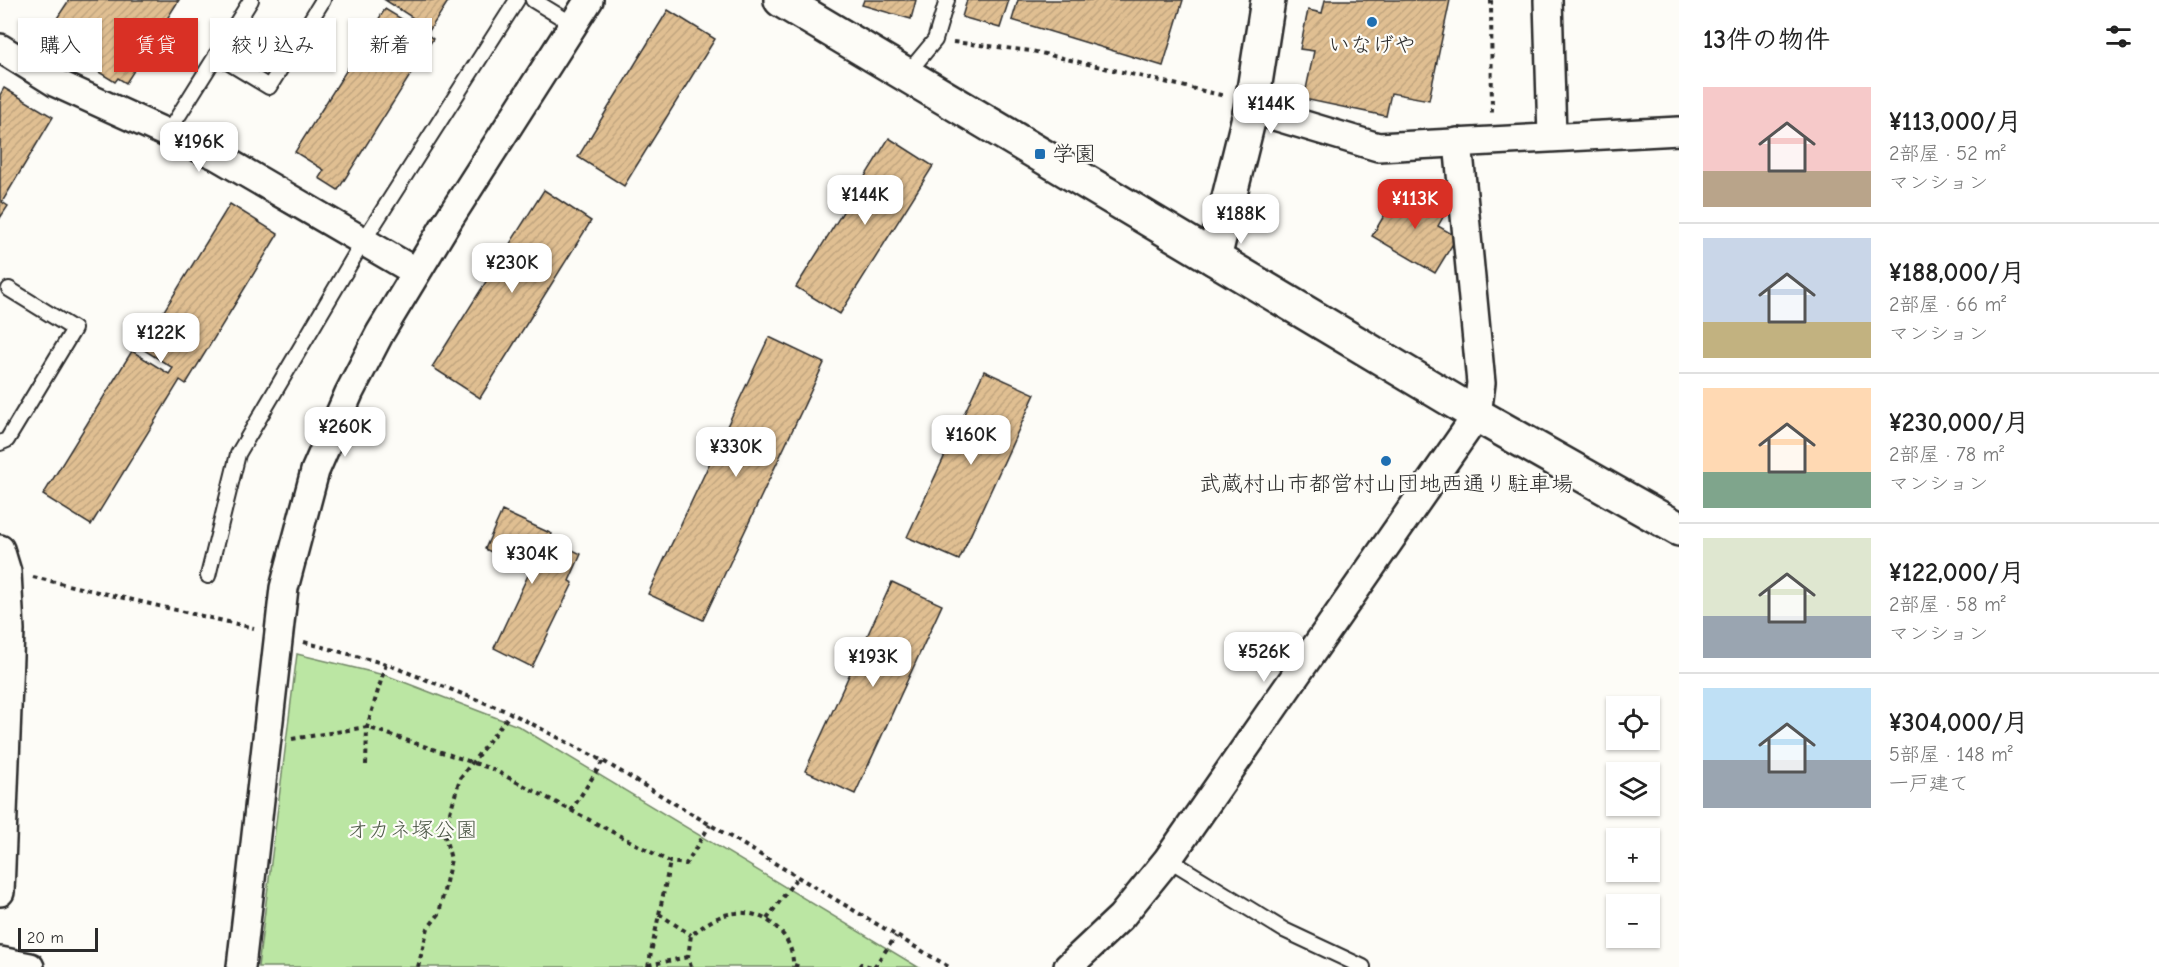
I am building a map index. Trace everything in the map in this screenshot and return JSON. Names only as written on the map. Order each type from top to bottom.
[{"type":"street","points":[[242,967],[284,588],[315,471],[349,393],[416,272],[589,0]]},
{"type":"street","points":[[781,0],[1477,415],[1679,529]]},
{"type":"street","points":[[1214,258],[1252,106],[1268,0]]},
{"type":"street","points":[[1548,0],[1552,137]]},
{"type":"street","points":[[0,48],[56,83],[216,156],[416,272]]},
{"type":"street","points":[[1252,106],[1378,147],[1679,131]]},
{"type":"street","points":[[1068,967],[1121,917],[1168,859],[1477,415],[1481,383],[1458,142]]},
{"type":"street","points":[[0,892],[10,630],[3,560]]},
{"type":"street","points":[[0,961],[30,967]]},
{"type":"lane","points":[[240,18],[251,0]]},
{"type":"lane","points":[[312,18],[323,0]]},
{"type":"lane","points":[[208,576],[238,454],[364,240],[517,0]]},
{"type":"lane","points":[[533,0],[574,25]]},
{"type":"lane","points":[[906,75],[935,40],[946,0]]},
{"type":"lane","points":[[167,134],[210,65]]},
{"type":"lane","points":[[244,72],[269,87],[278,72]]},
{"type":"lane","points":[[0,443],[7,440],[74,329],[9,289]]},
{"type":"lane","points":[[1168,859],[1284,930],[1363,967]]},
{"type":"path","points":[[1491,0],[1492,140]]},
{"type":"path","points":[[935,40],[1032,51],[1252,106]]},
{"type":"path","points":[[3,560],[386,664],[511,713],[603,761],[949,967]]},
{"type":"path","points":[[366,765],[367,728],[386,664]]},
{"type":"path","points":[[418,967],[428,928],[439,914],[451,859],[444,833],[460,778],[511,713]]},
{"type":"path","points":[[285,740],[367,728],[492,770],[670,862],[686,864],[710,825]]},
{"type":"path","points":[[571,811],[603,761]]},
{"type":"path","points":[[670,862],[648,966],[688,957]]},
{"type":"path","points":[[767,919],[798,876]]},
{"type":"path","points":[[692,967],[688,957],[691,935],[711,920],[737,912],[767,919],[783,934],[792,947],[794,966],[800,967]]},
{"type":"path","points":[[659,914],[691,935]]},
{"type":"path","points":[[859,967],[861,964],[873,967],[896,936]]},
{"type":"green space","name":"オカネ塚公園","points":[[297,654],[388,676],[518,726],[918,967],[258,967]]},
{"type":"building","points":[[69,0],[179,0],[168,18],[114,18],[114,72],[133,72],[126,83],[118,78],[115,82],[99,72],[102,72],[102,18],[57,18]]},
{"type":"building","points":[[385,0],[449,0],[432,26],[432,18],[413,18]]},
{"type":"building","points":[[864,0],[916,0],[911,19],[862,5]]},
{"type":"building","points":[[967,0],[1009,0],[1000,28],[962,17]]},
{"type":"building","points":[[1018,0],[1183,0],[1163,66],[1012,20]]},
{"type":"building","points":[[1325,0],[1450,0],[1429,100],[1391,93],[1386,116],[1304,99],[1314,51],[1300,49],[1308,10],[1322,13]]},
{"type":"building","points":[[385,9],[400,18],[379,18]]},
{"type":"building","points":[[668,10],[715,39],[624,186],[578,157]]},
{"type":"building","points":[[348,68],[348,72],[412,72],[338,190],[319,178],[324,170],[295,152]]},
{"type":"building","points":[[4,88],[53,117],[2,202],[8,206],[0,218],[0,95]]},
{"type":"building","points":[[889,138],[933,166],[840,314],[796,287]]},
{"type":"building","points":[[1402,185],[1446,212],[1438,226],[1457,237],[1435,273],[1372,236]]},
{"type":"building","points":[[544,190],[591,221],[480,398],[432,367]]},
{"type":"building","points":[[230,204],[278,234],[186,384],[180,380],[91,525],[43,495],[132,351],[169,374],[173,368],[141,348]]},
{"type":"building","points":[[769,337],[824,363],[703,620],[648,594]]},
{"type":"building","points":[[984,371],[1035,394],[959,560],[907,537]]},
{"type":"building","points":[[502,511],[552,534],[550,539],[581,554],[569,581],[573,583],[532,667],[494,648],[530,571],[485,549]]},
{"type":"building","points":[[892,582],[942,605],[855,794],[805,771]]},
{"type":"place","name":"いなげや","points":[[1372,22]]},
{"type":"place","name":"学園","points":[[1040,154]]},
{"type":"place","name":"武蔵村山市都営村山団地西通り駐車場","points":[[1386,461]]}]
